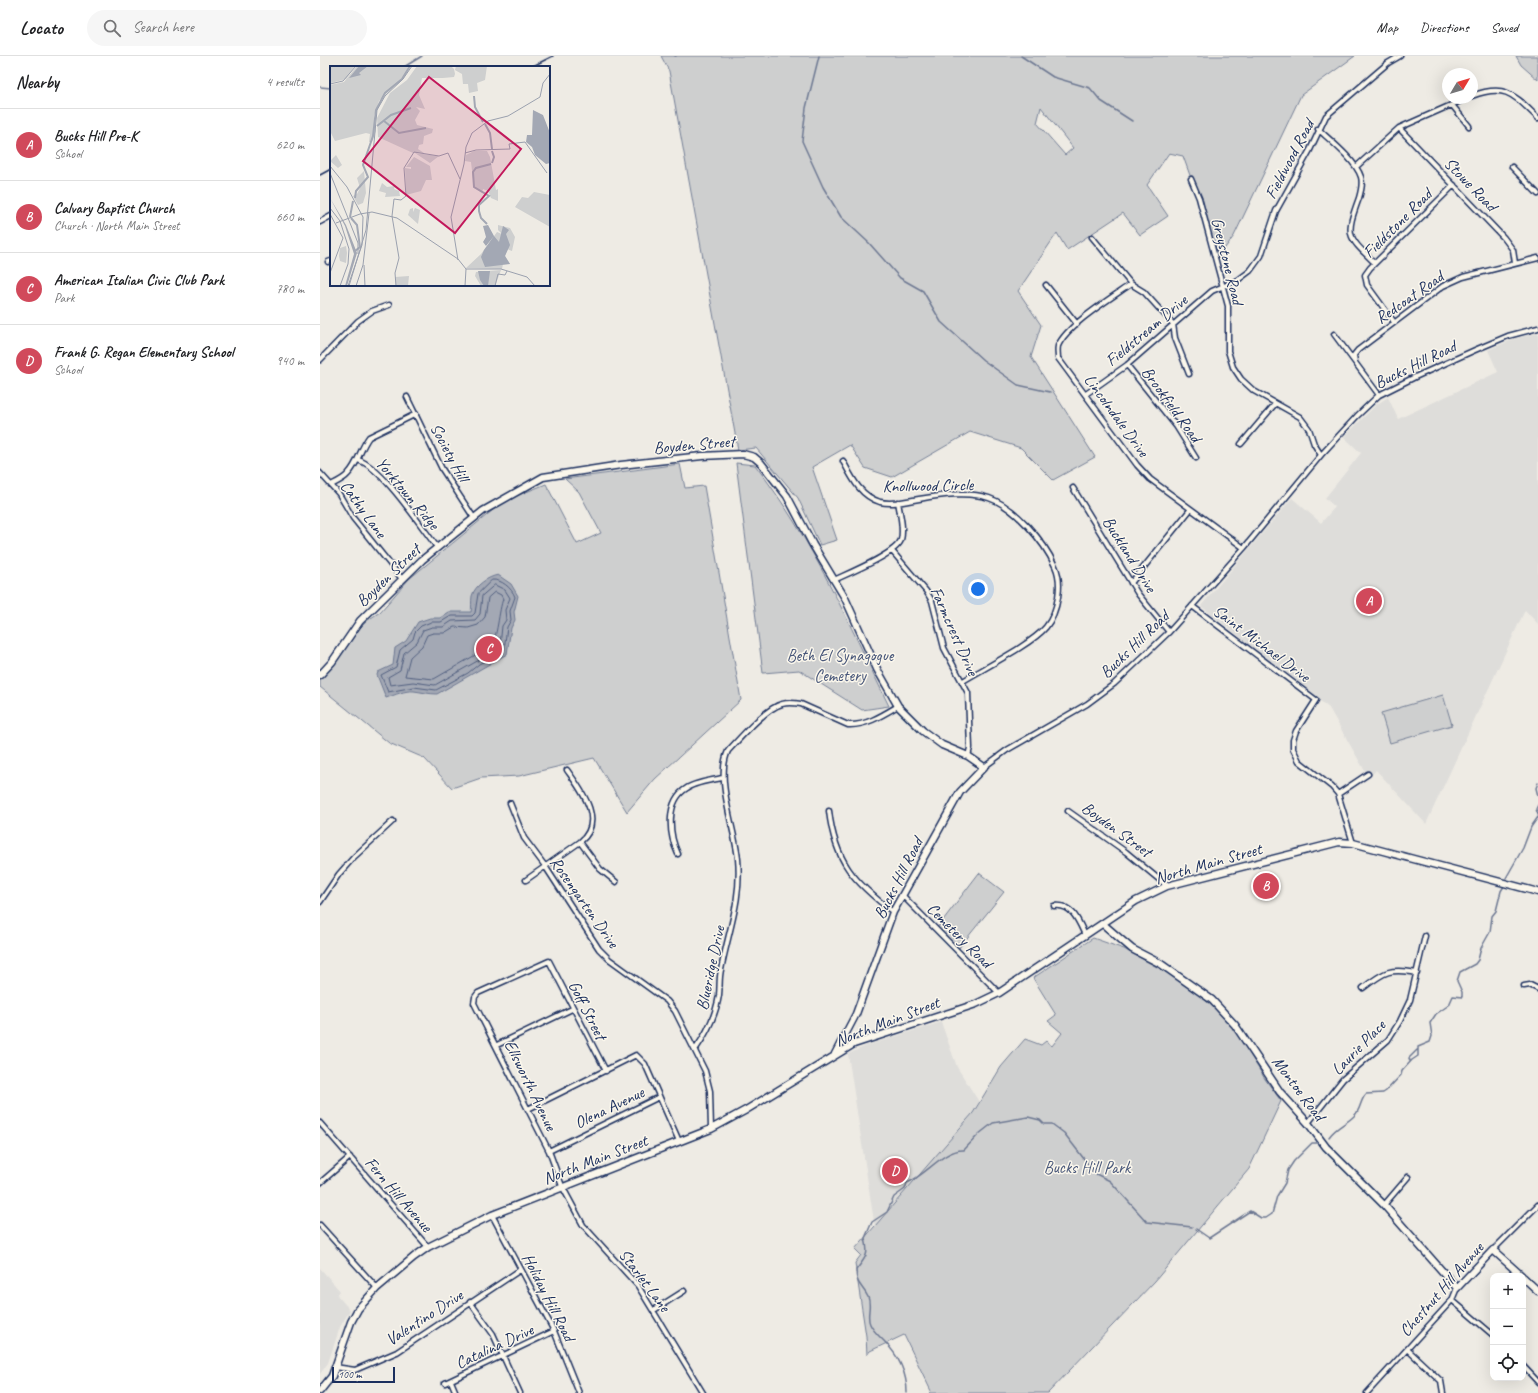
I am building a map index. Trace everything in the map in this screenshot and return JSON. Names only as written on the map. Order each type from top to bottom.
[{"type":"street","name":"Fieldwood Road","points":[[1222,286],[1238,280],[1250,271],[1261,256],[1276,210],[1310,150],[1318,129],[1326,116],[1335,106],[1400,56]]},
{"type":"street","points":[[1478,94],[1487,90],[1503,91],[1517,98],[1538,118]]},
{"type":"street","points":[[1356,167],[1399,128],[1452,105],[1469,126]]},
{"type":"street","name":"Stowe Road","points":[[1399,128],[1504,238],[1513,250],[1515,263]]},
{"type":"street","points":[[1318,129],[1356,167],[1361,178],[1362,189],[1350,222],[1350,233],[1354,243],[1375,263]]},
{"type":"street","points":[[1512,167],[1538,194]]},
{"type":"street","name":"Greystone Road","points":[[1191,179],[1199,198],[1228,306],[1228,351],[1233,367],[1241,379],[1254,391],[1300,417],[1309,429],[1314,444],[1321,454]]},
{"type":"street","name":"Fieldstone Road","points":[[1394,322],[1367,284],[1365,275],[1375,263],[1454,185]]},
{"type":"street","points":[[320,222],[330,217]]},
{"type":"street","points":[[1092,237],[1131,284],[1144,292],[1173,324],[1175,338],[1189,374]]},
{"type":"street","name":"Redcoat Road","points":[[1355,362],[1354,355],[1358,350],[1444,286],[1463,277],[1538,258]]},
{"type":"street","name":"Lincolndale Drive","points":[[1131,284],[1077,324],[1063,338],[1057,348],[1058,358],[1137,465],[1150,479],[1190,510],[1244,548]]},
{"type":"street","points":[[1046,285],[1077,324]]},
{"type":"street","name":"Fieldstream Drive","points":[[1086,394],[1128,365],[1212,291],[1222,286]]},
{"type":"street","points":[[320,360],[358,322],[372,311],[389,305]]},
{"type":"street","name":"Bucks Hill Road","points":[[835,1054],[856,1014],[893,912],[960,792],[984,767],[1007,750],[1087,704],[1108,688],[1169,632],[1244,548],[1321,454],[1357,416],[1380,395],[1415,376],[1508,336],[1538,328]]},
{"type":"street","points":[[1334,334],[1380,395]]},
{"type":"street","name":"Brookfield Road","points":[[1128,365],[1176,426],[1196,458]]},
{"type":"street","name":"Society Hill","points":[[407,397],[442,469],[474,518]]},
{"type":"street","points":[[1241,444],[1275,404]]},
{"type":"street","points":[[331,485],[347,475],[358,460],[364,444],[369,437],[416,414]]},
{"type":"street","name":"Boyden Street","points":[[320,675],[332,662],[352,630],[402,579],[437,547],[474,518],[536,481],[553,474],[702,456],[742,454],[754,457],[787,496],[813,545],[845,598],[877,669],[898,706],[923,732],[942,745],[968,756],[984,767]]},
{"type":"street","name":"Yorktown Ridge","points":[[358,460],[365,462],[380,475],[437,547]]},
{"type":"street","name":"Knollwood Circle","points":[[843,461],[856,484],[865,495],[881,502],[898,502],[964,494],[989,498],[1010,511],[1029,528],[1044,546],[1056,567],[1059,586],[1055,609],[1046,626],[1033,639],[963,681]]},
{"type":"street","name":"Cathy Lane","points":[[320,473],[331,485],[353,518],[402,579]]},
{"type":"street","name":"Buckland Drive","points":[[1073,488],[1138,594],[1169,632]]},
{"type":"street","points":[[834,580],[892,551],[901,541],[902,526],[898,502]]},
{"type":"street","points":[[1131,583],[1190,510]]},
{"type":"street","name":"Farmcrest Drive","points":[[892,551],[932,601],[944,648],[963,681],[969,702],[970,748],[968,756]]},
{"type":"street","name":"Saint Michael Drive","points":[[1192,606],[1316,700],[1296,731],[1293,740],[1293,749],[1299,761],[1332,787],[1338,794]]},
{"type":"street","name":"Blueridge Drive","points":[[695,1050],[703,1039],[716,1008],[719,994],[720,971],[735,914],[738,888],[738,859],[723,778],[724,759],[728,751],[767,713],[782,704],[801,704],[848,726],[855,726],[874,719],[898,706]]},
{"type":"street","points":[[526,880],[580,842],[590,830],[592,814],[586,798],[567,770]]},
{"type":"street","points":[[1353,842],[1338,794],[1368,774]]},
{"type":"street","points":[[678,854],[672,841],[673,805],[687,787],[723,778]]},
{"type":"street","name":"Rosengarten Drive","points":[[510,803],[524,838],[545,866],[599,949],[609,959],[667,1001],[675,1011],[705,1071],[710,1091],[711,1129]]},
{"type":"street","points":[[829,811],[830,825],[848,872],[866,891],[893,912]]},
{"type":"street","name":"Boyden Street","points":[[1068,811],[1126,852],[1167,886]]},
{"type":"street","points":[[320,902],[339,874],[354,856],[394,822]]},
{"type":"street","points":[[580,842],[600,869],[616,882]]},
{"type":"street","name":"North Main Street","points":[[320,1391],[332,1376],[351,1322],[358,1309],[377,1288],[428,1247],[492,1215],[562,1186],[711,1129],[746,1110],[835,1054],[854,1044],[976,1004],[999,993],[1136,901],[1167,886],[1339,842],[1353,842],[1538,892]]},
{"type":"street","name":"Cemetery Road","points":[[902,895],[999,993]]},
{"type":"street","points":[[1054,906],[1065,907],[1072,912],[1085,936]]},
{"type":"street","name":"Montoe Road","points":[[1103,924],[1132,950],[1161,964],[1212,1000],[1235,1025],[1280,1092],[1308,1123],[1326,1147],[1384,1205],[1457,1288]]},
{"type":"street","name":"Laurie Place","points":[[1308,1123],[1343,1079],[1388,1040],[1410,1000],[1425,936]]},
{"type":"street","name":"Goff Street","points":[[474,998],[478,993],[549,961],[572,1009],[606,1070]]},
{"type":"street","points":[[1363,988],[1388,971],[1398,970],[1417,973]]},
{"type":"street","points":[[1524,986],[1530,985],[1538,989]]},
{"type":"street","name":"Ellsworth Avenue","points":[[474,998],[474,1003],[497,1045],[550,1151],[562,1186]]},
{"type":"street","points":[[497,1045],[572,1009]]},
{"type":"street","points":[[528,1109],[636,1055],[645,1064],[679,1141]]},
{"type":"street","name":"Olena Avenue","points":[[550,1151],[659,1097]]},
{"type":"street","name":"Fern Hill Avenue","points":[[320,1123],[428,1247]]},
{"type":"street","points":[[320,1183],[350,1157]]},
{"type":"street","points":[[1384,1205],[1408,1177]]},
{"type":"street","name":"Starlet Lane","points":[[562,1186],[583,1225],[638,1286],[654,1310],[703,1393]]},
{"type":"street","name":"Chestnut Hill Avenue","points":[[1367,1393],[1408,1350],[1452,1300],[1457,1288],[1538,1205]]},
{"type":"street","name":"Holiday Hill Road","points":[[492,1215],[554,1332],[579,1393]]},
{"type":"street","points":[[320,1225],[377,1288]]},
{"type":"street","points":[[1493,1250],[1518,1273]]},
{"type":"street","name":"Valentino Drive","points":[[335,1367],[355,1370],[397,1352],[520,1270]]},
{"type":"street","points":[[1526,1280],[1538,1291]]},
{"type":"street","points":[[654,1310],[684,1291]]},
{"type":"street","points":[[1452,1300],[1490,1332]]},
{"type":"street","points":[[470,1302],[493,1334],[520,1393]]},
{"type":"street","name":"Catalina Drive","points":[[445,1383],[554,1332]]},
{"type":"street","points":[[1408,1350],[1441,1382],[1443,1393]]},
{"type":"street","points":[[1526,1369],[1538,1382]]},
{"type":"street","points":[[451,1381],[456,1393]]},
{"type":"shaded area","points":[[1538,333],[1538,624],[1525,610],[1426,824],[1376,770],[1369,778],[1329,708],[1201,606],[1292,498],[1321,523],[1335,507],[1325,498],[1361,453],[1344,437],[1376,405],[1388,397],[1398,419],[1498,372],[1488,350],[1516,338]]},
{"type":"shaded area","points":[[941,1022],[957,1067],[979,1102],[973,1113],[875,1228],[848,1054],[868,1045]]},
{"type":"shaded area","points":[[320,1268],[340,1291],[337,1295],[350,1310],[340,1327],[328,1363],[320,1374]]},
{"type":"green space","points":[[661,56],[1355,56],[1301,95],[1234,236],[1219,256],[1183,156],[1169,153],[1147,185],[1168,216],[1140,235],[1123,213],[1067,250],[1057,233],[1018,291],[1041,325],[1031,357],[1095,457],[1053,480],[1021,448],[970,432],[892,477],[865,468],[850,445],[812,467],[837,540],[820,545],[798,498],[756,448],[738,450],[669,71]],"holes":[[[1041,107],[1073,148],[1065,155],[1037,123]]]},
{"type":"green space","points":[[1516,56],[1538,56],[1538,80],[1521,65]]},
{"type":"green space","name":"Beth El Synagogue Cemetery","points":[[736,463],[755,465],[794,522],[828,582],[889,706],[862,710],[799,670],[763,673]]},
{"type":"green space","points":[[680,464],[685,488],[704,486],[741,700],[655,779],[627,812],[594,758],[519,776],[481,778],[452,788],[424,758],[389,743],[320,687],[320,678],[335,663],[353,635],[368,620],[380,612],[409,579],[504,501],[546,484],[577,544],[601,533],[579,492],[565,479]]},
{"type":"green space","points":[[1443,695],[1452,725],[1390,743],[1381,713]]},
{"type":"green space","points":[[979,873],[1004,892],[959,948],[937,928]]},
{"type":"green space","name":"Bucks Hill Park","points":[[1093,938],[1124,949],[1186,983],[1230,1022],[1265,1079],[1281,1101],[1249,1169],[1155,1281],[1048,1393],[929,1393],[931,1391],[904,1335],[870,1351],[867,1355],[866,1336],[855,1263],[861,1255],[855,1249],[973,1113],[1001,1067],[1025,1039],[1041,1045],[1046,1041],[1052,1046],[1062,1033],[1048,1021],[1056,1015],[1033,978]]},
{"type":"water","points":[[498,575],[511,584],[518,596],[514,612],[515,620],[511,628],[507,654],[437,694],[407,691],[386,698],[377,675],[378,672],[393,665],[395,648],[406,641],[418,622],[430,618],[440,618],[449,612],[471,612],[472,596],[476,588],[486,580]]},
{"type":"waterway","points":[[406,66],[422,56]]},
{"type":"waterway","points":[[819,56],[806,108],[802,141],[823,187],[841,217],[869,243],[900,278],[923,291],[941,322],[983,360],[1018,385],[1050,392]]},
{"type":"waterway","points":[[1021,56],[1053,77],[1090,88],[1101,101],[1132,121]]},
{"type":"waterway","points":[[320,87],[330,88]]},
{"type":"waterway","points":[[1538,783],[1536,788],[1538,796]]},
{"type":"waterway","points":[[1538,805],[1536,809],[1538,815]]},
{"type":"waterway","points":[[1506,878],[1523,848],[1531,827],[1538,817]]},
{"type":"waterway","points":[[1329,1137],[1356,1114],[1366,1094],[1383,1093],[1386,1091],[1401,1075],[1402,1071],[1412,1060],[1418,1056],[1418,1047],[1430,1042],[1432,1036],[1430,1023],[1436,1014],[1449,1005],[1453,996],[1462,997],[1462,992],[1457,981],[1460,972],[1475,964],[1478,960],[1481,948],[1490,932],[1492,916],[1496,911],[1501,891],[1504,886]]},
{"type":"waterway","points":[[1410,1061],[1409,1058],[1417,1050]]},
{"type":"waterway","points":[[907,1393],[907,1386],[901,1365],[894,1352],[874,1331],[870,1324],[869,1300],[857,1279],[856,1270],[865,1258],[867,1251],[865,1238],[872,1222],[887,1212],[894,1197],[905,1189],[907,1183],[914,1180],[942,1158],[957,1151],[964,1150],[979,1134],[993,1123],[1028,1117],[1040,1120],[1044,1124],[1052,1124],[1064,1133],[1096,1174],[1110,1181],[1147,1222],[1192,1227]]},
{"type":"waterway","points":[[1196,1229],[1209,1238],[1250,1211],[1261,1218],[1266,1218],[1272,1214],[1277,1196],[1285,1183],[1288,1170],[1294,1161],[1312,1143],[1320,1143]]},
{"type":"railway","points":[[533,66],[553,56]]},
{"type":"railway","points":[[320,175],[330,170]]},
{"type":"place","name":"Bucks Hill Pre-K","points":[[1369,601]]},
{"type":"place","name":"American Italian Civic Club Park","points":[[489,649]]},
{"type":"place","name":"Calvary Baptist Church","points":[[1266,886]]},
{"type":"place","name":"Frank G. Regan Elementary School","points":[[895,1171]]}]
